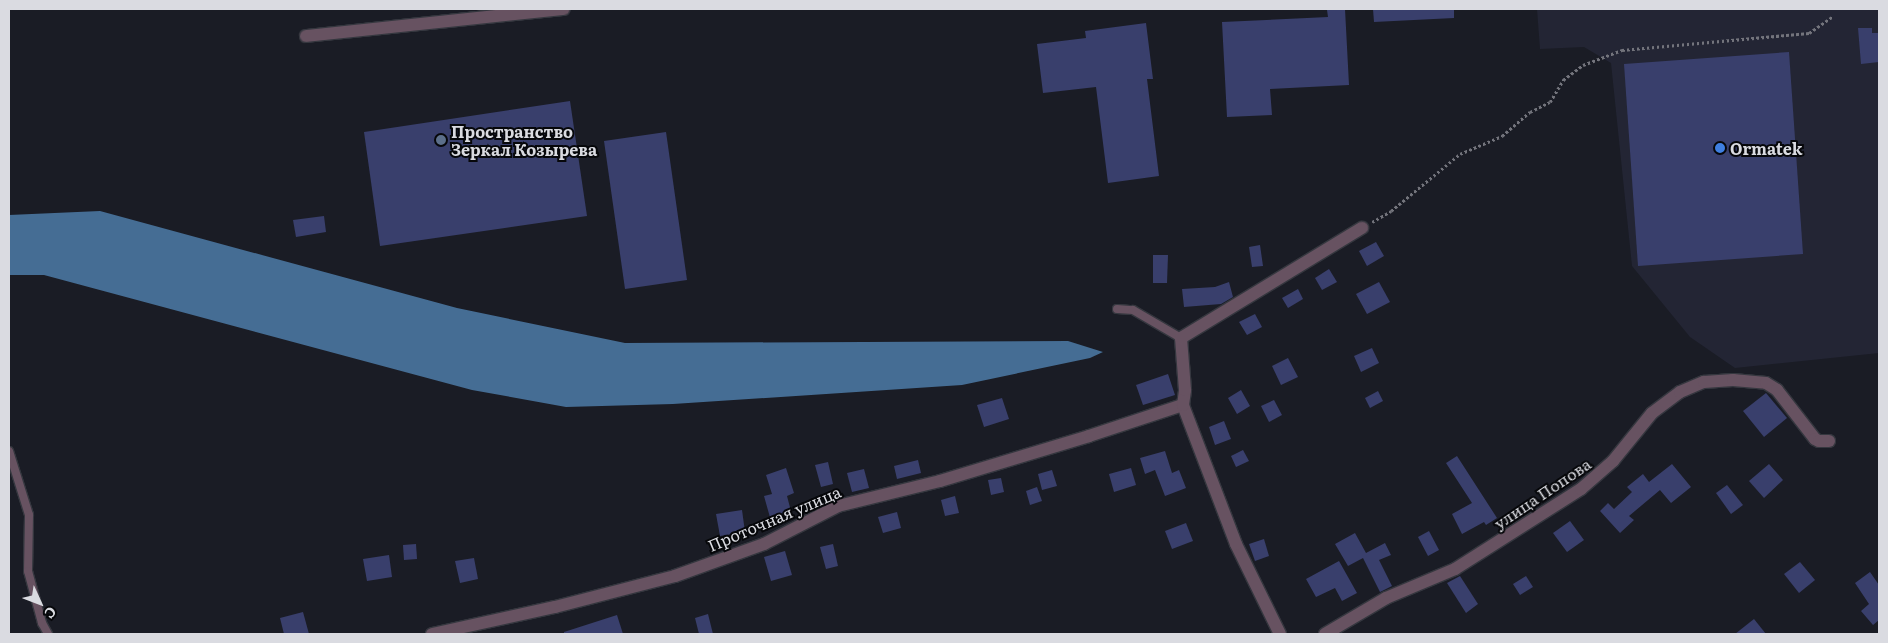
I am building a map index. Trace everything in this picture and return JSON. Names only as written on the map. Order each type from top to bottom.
[{"type":"street","points":[[306,36],[564,9]]},
{"type":"street","points":[[1280,634],[1236,544],[1183,405],[1185,390],[1180,338],[1362,228]]},
{"type":"street","name":"улица Попова","points":[[1325,634],[1386,598],[1455,569],[1581,489],[1613,462],[1652,413],[1680,392],[1704,382],[1733,380],[1766,383],[1777,390],[1815,439],[1820,442],[1828,441]]},
{"type":"street","name":"Проточная улица","points":[[432,634],[555,607],[675,576],[764,544],[838,506],[940,481],[1089,436],[1183,405]]},
{"type":"lane","points":[[1116,309],[1133,310],[1180,338]]},
{"type":"lane","points":[[9,451],[29,515],[28,571],[42,623],[48,634]]},
{"type":"path","points":[[1362,228],[1391,212],[1460,154],[1502,136],[1530,112],[1550,102],[1562,80],[1583,65],[1622,50],[1809,33],[1832,17]]},
{"type":"shaded area","points":[[1537,9],[1879,9],[1879,353],[1735,368],[1690,337],[1632,266],[1611,63],[1584,47],[1540,49]]},
{"type":"water","points":[[100,211],[457,308],[625,343],[1068,341],[1103,352],[1090,358],[962,385],[673,404],[566,407],[472,390],[44,275],[9,275],[9,215]]},
{"type":"building","points":[[1345,9],[1349,85],[1270,89],[1272,115],[1227,117],[1222,22],[1328,17],[1327,10]]},
{"type":"building","points":[[1373,9],[1454,9],[1454,18],[1374,22]]},
{"type":"building","points":[[1146,23],[1153,79],[1147,79],[1159,176],[1108,183],[1096,87],[1043,93],[1037,44],[1086,38],[1085,31]]},
{"type":"building","points":[[1858,28],[1872,28],[1872,33],[1879,33],[1879,62],[1861,64]]},
{"type":"building","points":[[1789,52],[1803,254],[1638,266],[1624,64]]},
{"type":"building","points":[[570,101],[587,216],[380,246],[364,132]]},
{"type":"building","points":[[666,132],[687,280],[625,289],[604,141]]},
{"type":"building","points":[[324,216],[326,232],[296,237],[293,220]]},
{"type":"building","points":[[1376,242],[1384,256],[1367,266],[1359,251]]},
{"type":"building","points":[[1260,245],[1263,266],[1252,267],[1249,247]]},
{"type":"building","points":[[1153,255],[1168,255],[1167,283],[1153,283]]},
{"type":"building","points":[[1329,269],[1337,282],[1322,290],[1315,278]]},
{"type":"building","points":[[1229,282],[1233,297],[1221,304],[1184,307],[1182,289],[1215,287]]},
{"type":"building","points":[[1379,282],[1390,302],[1367,314],[1356,294]]},
{"type":"building","points":[[1298,289],[1303,299],[1288,308],[1282,298]]},
{"type":"building","points":[[1255,314],[1262,327],[1247,335],[1239,322]]},
{"type":"building","points":[[1372,348],[1379,363],[1361,372],[1354,356]]},
{"type":"building","points":[[1288,358],[1298,377],[1281,385],[1272,366]]},
{"type":"building","points":[[1168,374],[1175,395],[1143,405],[1136,385]]},
{"type":"building","points":[[1241,390],[1250,406],[1237,414],[1228,398]]},
{"type":"building","points":[[1378,391],[1383,401],[1370,408],[1365,398]]},
{"type":"building","points":[[1766,393],[1787,418],[1764,437],[1743,411]]},
{"type":"building","points":[[1002,398],[1009,419],[984,427],[977,405]]},
{"type":"building","points":[[1274,400],[1282,415],[1269,422],[1261,406]]},
{"type":"building","points":[[1224,421],[1231,439],[1215,445],[1209,427]]},
{"type":"building","points":[[1243,450],[1249,461],[1236,467],[1231,456]]},
{"type":"building","points":[[1165,451],[1172,473],[1179,470],[1186,488],[1165,496],[1155,470],[1145,474],[1140,458]]},
{"type":"building","points":[[1457,456],[1497,518],[1486,525],[1484,522],[1462,534],[1452,514],[1472,503],[1446,463]]},
{"type":"building","points":[[918,460],[921,473],[897,479],[894,466]]},
{"type":"building","points":[[828,462],[833,484],[821,487],[815,465]]},
{"type":"building","points":[[1672,464],[1691,487],[1671,503],[1660,490],[1629,516],[1634,520],[1620,533],[1600,511],[1608,503],[1614,509],[1632,492],[1627,487],[1643,474],[1649,482]]},
{"type":"building","points":[[1769,464],[1783,480],[1764,498],[1749,481]]},
{"type":"building","points":[[786,468],[794,493],[787,496],[792,515],[771,521],[764,496],[772,494],[766,475]]},
{"type":"building","points":[[1131,468],[1136,485],[1114,492],[1109,474]]},
{"type":"building","points":[[864,469],[869,488],[852,492],[847,473]]},
{"type":"building","points":[[1052,470],[1057,486],[1042,490],[1038,474]]},
{"type":"building","points":[[1001,478],[1004,492],[991,495],[988,480]]},
{"type":"building","points":[[1727,485],[1743,505],[1731,514],[1716,493]]},
{"type":"building","points":[[1037,487],[1042,501],[1030,505],[1026,491]]},
{"type":"building","points":[[955,496],[959,513],[945,516],[941,500]]},
{"type":"building","points":[[742,510],[745,532],[720,536],[716,514]]},
{"type":"building","points":[[897,512],[901,528],[883,533],[878,517]]},
{"type":"building","points":[[1570,521],[1584,540],[1567,552],[1553,533]]},
{"type":"building","points":[[1186,523],[1193,541],[1172,549],[1165,531]]},
{"type":"building","points":[[1429,531],[1439,550],[1428,556],[1418,537]]},
{"type":"building","points":[[1355,533],[1366,553],[1385,543],[1391,555],[1379,560],[1392,586],[1380,592],[1363,558],[1348,566],[1335,544]]},
{"type":"building","points":[[1264,539],[1269,556],[1255,561],[1249,544]]},
{"type":"building","points":[[416,544],[417,559],[404,560],[403,545]]},
{"type":"building","points":[[833,544],[838,566],[826,569],[820,547]]},
{"type":"building","points":[[785,551],[792,575],[771,581],[764,557]]},
{"type":"building","points":[[389,555],[392,577],[367,581],[363,559]]},
{"type":"building","points":[[474,558],[478,579],[460,583],[455,561]]},
{"type":"building","points":[[1339,561],[1357,593],[1342,601],[1335,588],[1316,597],[1306,579]]},
{"type":"building","points":[[1800,562],[1815,580],[1799,593],[1784,574]]},
{"type":"building","points":[[1870,572],[1879,585],[1879,620],[1873,625],[1861,611],[1869,604],[1855,583]]},
{"type":"building","points":[[1460,576],[1478,604],[1466,613],[1447,583]]},
{"type":"building","points":[[1526,576],[1533,587],[1520,595],[1513,584]]},
{"type":"building","points":[[303,612],[309,634],[284,634],[280,618]]},
{"type":"building","points":[[708,614],[713,634],[699,634],[695,618]]},
{"type":"building","points":[[617,615],[623,634],[564,634],[564,632]]},
{"type":"building","points":[[1754,619],[1766,634],[1735,634]]},
{"type":"place","name":"Пространство Зеркал Козырева","points":[[441,140]]},
{"type":"place","name":"Ormatek","points":[[1720,148]]}]
